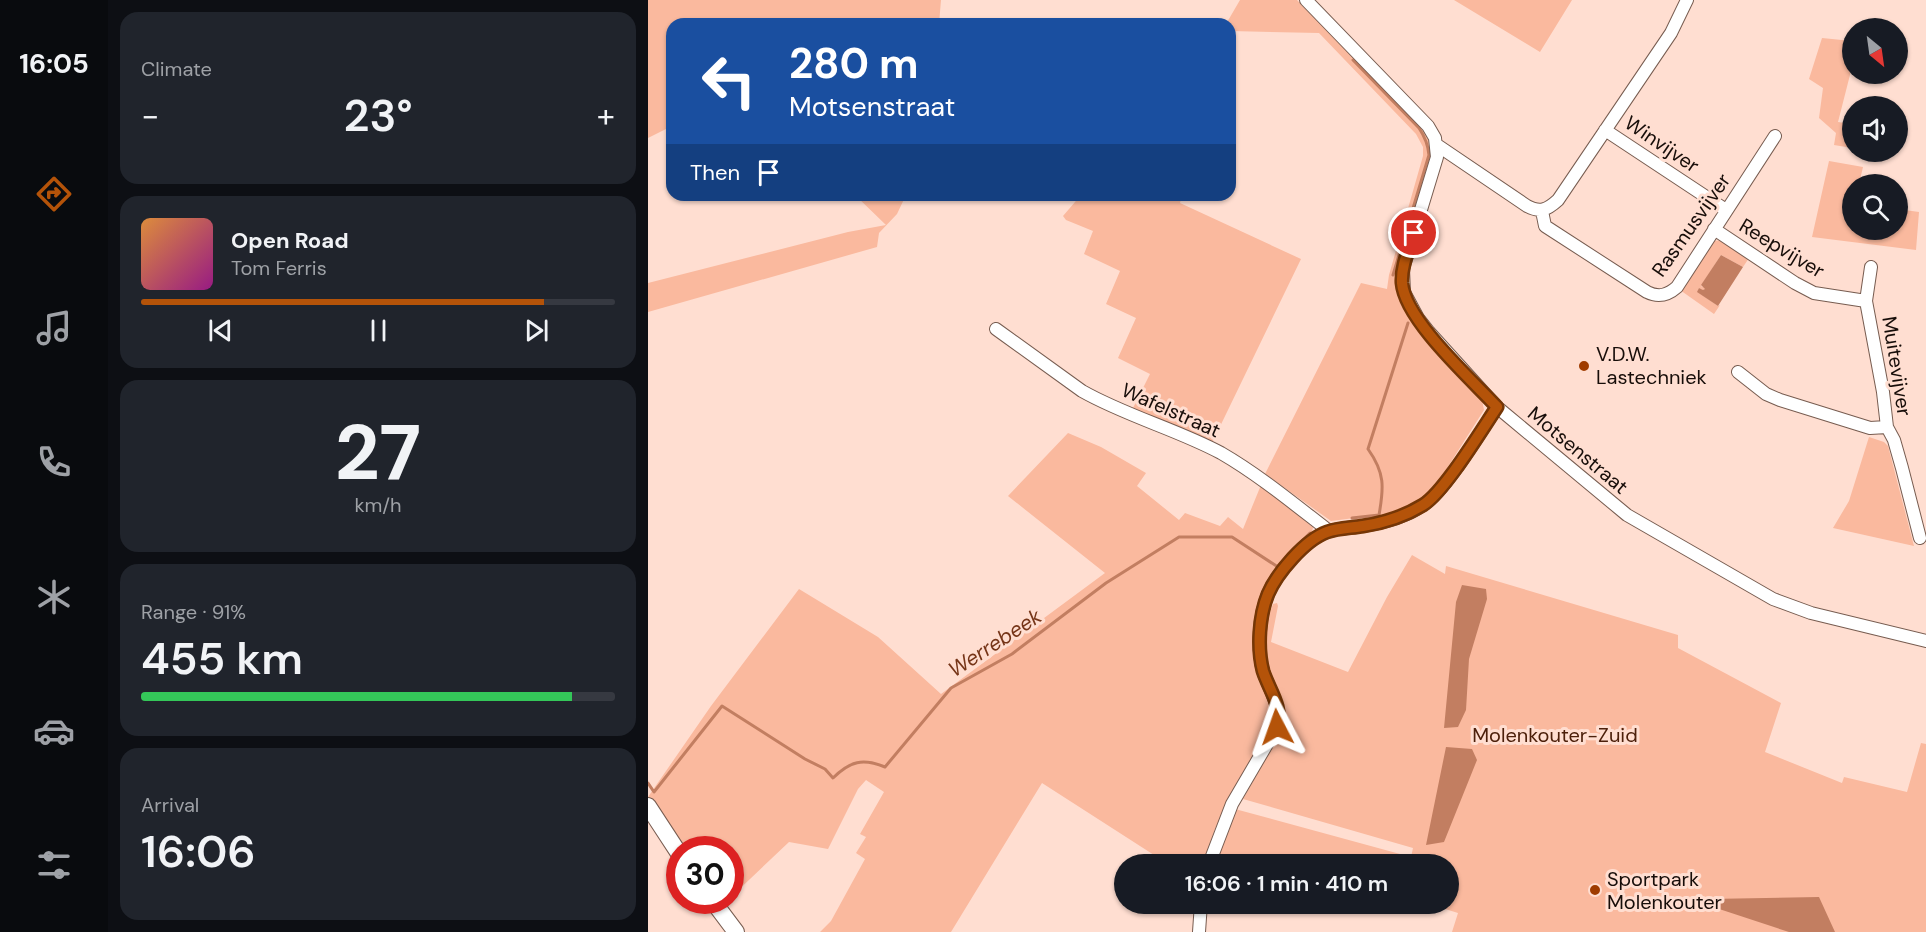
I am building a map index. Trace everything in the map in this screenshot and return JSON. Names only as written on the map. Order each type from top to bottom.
[{"type":"street","points":[[1306,0],[1428,126],[1437,145],[1527,206],[1542,211],[1558,200],[1671,33],[1687,0]]},
{"type":"street","name":"Winvijver","points":[[1605,130],[1726,210]]},
{"type":"street","name":"Rasmusvijver","points":[[1542,211],[1545,226],[1654,296],[1667,294],[1677,287],[1775,136]]},
{"type":"street","name":"Motsenstraat","points":[[1437,145],[1437,157],[1432,176],[1403,269],[1404,292],[1418,318],[1429,332],[1497,407],[1627,515],[1773,599],[1811,613],[1926,641]]},
{"type":"street","name":"Reepvijver","points":[[1714,229],[1795,283],[1814,293],[1866,301]]},
{"type":"street","name":"Muitevijver","points":[[1870,267],[1866,301],[1887,427],[1894,440],[1920,538]]},
{"type":"street","name":"Wafelstraat","points":[[996,329],[1096,399],[1182,434],[1239,464],[1329,531]]},
{"type":"street","points":[[1738,372],[1766,394],[1780,400],[1870,428],[1887,427]]},
{"type":"street","points":[[1213,854],[1232,804],[1279,720],[1275,697],[1263,672],[1261,658],[1261,631],[1268,595],[1277,578],[1299,552],[1313,540],[1329,531],[1384,521],[1425,505],[1448,477],[1497,407]]},
{"type":"street","points":[[648,806],[668,836]]},
{"type":"street","points":[[722,914],[736,932]]},
{"type":"street","points":[[1198,932],[1200,914]]},
{"type":"green space","points":[[648,0],[941,0],[940,18],[666,18],[666,129],[648,138]]},
{"type":"green space","points":[[1240,0],[1297,0],[1411,116],[1428,138],[1431,155],[1395,272],[1396,290],[1412,323],[1482,400],[1484,410],[1442,476],[1426,496],[1416,504],[1386,514],[1331,521],[1265,474],[1361,283],[1387,289],[1423,156],[1423,147],[1416,134],[1319,33],[1236,31],[1236,18],[1230,18]]},
{"type":"green space","points":[[1454,0],[1572,0],[1540,52]]},
{"type":"green space","points":[[1822,38],[1842,40],[1842,84],[1848,84],[1845,96],[1842,96],[1838,122],[1842,123],[1842,146],[1834,145],[1836,133],[1819,118],[1823,88],[1809,79]]},
{"type":"green space","points":[[1829,161],[1863,167],[1861,174],[1842,174],[1842,240],[1908,240],[1908,210],[1919,212],[1916,250],[1812,237]]},
{"type":"green space","points":[[861,201],[903,201],[897,214],[879,233],[877,247],[648,312],[648,283],[848,232],[886,225]]},
{"type":"green space","points":[[1076,201],[1180,201],[1180,203],[1301,259],[1212,443],[1132,410],[1150,374],[1118,358],[1136,318],[1106,304],[1120,271],[1084,254],[1093,231],[1066,220],[1063,216]]},
{"type":"green space","points":[[1722,240],[1749,258],[1743,267],[1721,255],[1701,286],[1705,288],[1704,291],[1699,288],[1698,292],[1718,306],[1720,305],[1714,314],[1680,290],[1714,241]]},
{"type":"green space","points":[[1068,433],[1101,447],[1146,473],[1137,486],[1179,520],[1185,513],[1220,526],[1228,517],[1243,529],[1261,485],[1313,527],[1312,533],[1273,578],[1257,669],[1259,682],[1269,696],[1274,712],[1271,729],[1229,798],[1206,854],[1152,854],[1042,783],[951,932],[820,932],[831,921],[865,859],[856,853],[866,837],[860,834],[884,792],[866,780],[858,789],[828,849],[789,842],[744,885],[744,836],[674,836],[648,797],[711,706],[799,589],[878,637],[941,694],[1105,573],[1008,496]]},
{"type":"green space","points":[[1869,437],[1884,442],[1888,446],[1914,546],[1833,528],[1849,501]]},
{"type":"green space","name":"Molenkouter-Zuid","points":[[1412,555],[1445,574],[1446,566],[1678,635],[1678,648],[1781,703],[1765,752],[1842,783],[1844,777],[1907,792],[1921,743],[1926,744],[1926,932],[1452,932],[1459,914],[1459,854],[1412,854],[1413,848],[1243,799],[1279,735],[1264,642],[1268,617],[1273,604],[1277,603],[1278,606],[1271,642],[1348,672]]},
{"type":"green space","name":"Molenkouter-Zuid","points":[[1235,809],[1400,854],[1218,854]]},
{"type":"shaded area","points":[[1721,255],[1743,267],[1718,306],[1697,292],[1699,288],[1705,289],[1701,285]]},
{"type":"shaded area","points":[[1462,585],[1486,589],[1487,599],[1469,659],[1466,710],[1458,727],[1444,728],[1456,602]]},
{"type":"shaded area","points":[[1446,747],[1472,749],[1477,760],[1444,842],[1426,845]]},
{"type":"shaded area","points":[[1819,897],[1835,932],[1789,932],[1707,905],[1709,899]]},
{"type":"waterway","name":"Werrebeek","points":[[1353,60],[1419,128],[1428,147],[1429,155],[1393,275]]},
{"type":"waterway","name":"Werrebeek","points":[[1352,518],[1379,515],[1382,480],[1378,466],[1368,449],[1408,323]]},
{"type":"waterway","name":"Werrebeek","points":[[1303,540],[1310,533]]},
{"type":"waterway","name":"Werrebeek","points":[[648,783],[654,792],[722,706],[805,759],[825,769],[833,778],[845,768],[857,763],[863,762],[885,767],[951,688],[1012,654],[1106,583],[1179,537],[1232,537],[1278,567],[1280,565]]},
{"type":"place","name":"V.D.W. Lastechniek","points":[[1584,366]]},
{"type":"place","name":"Sportpark Molenkouter","points":[[1595,890]]},
{"type":"route","points":[[1277,727],[1279,720],[1275,697],[1263,672],[1260,649],[1264,610],[1268,595],[1277,578],[1299,552],[1321,534],[1384,521],[1425,505],[1435,495],[1497,407],[1449,357],[1408,303],[1402,280],[1414,233]]}]
